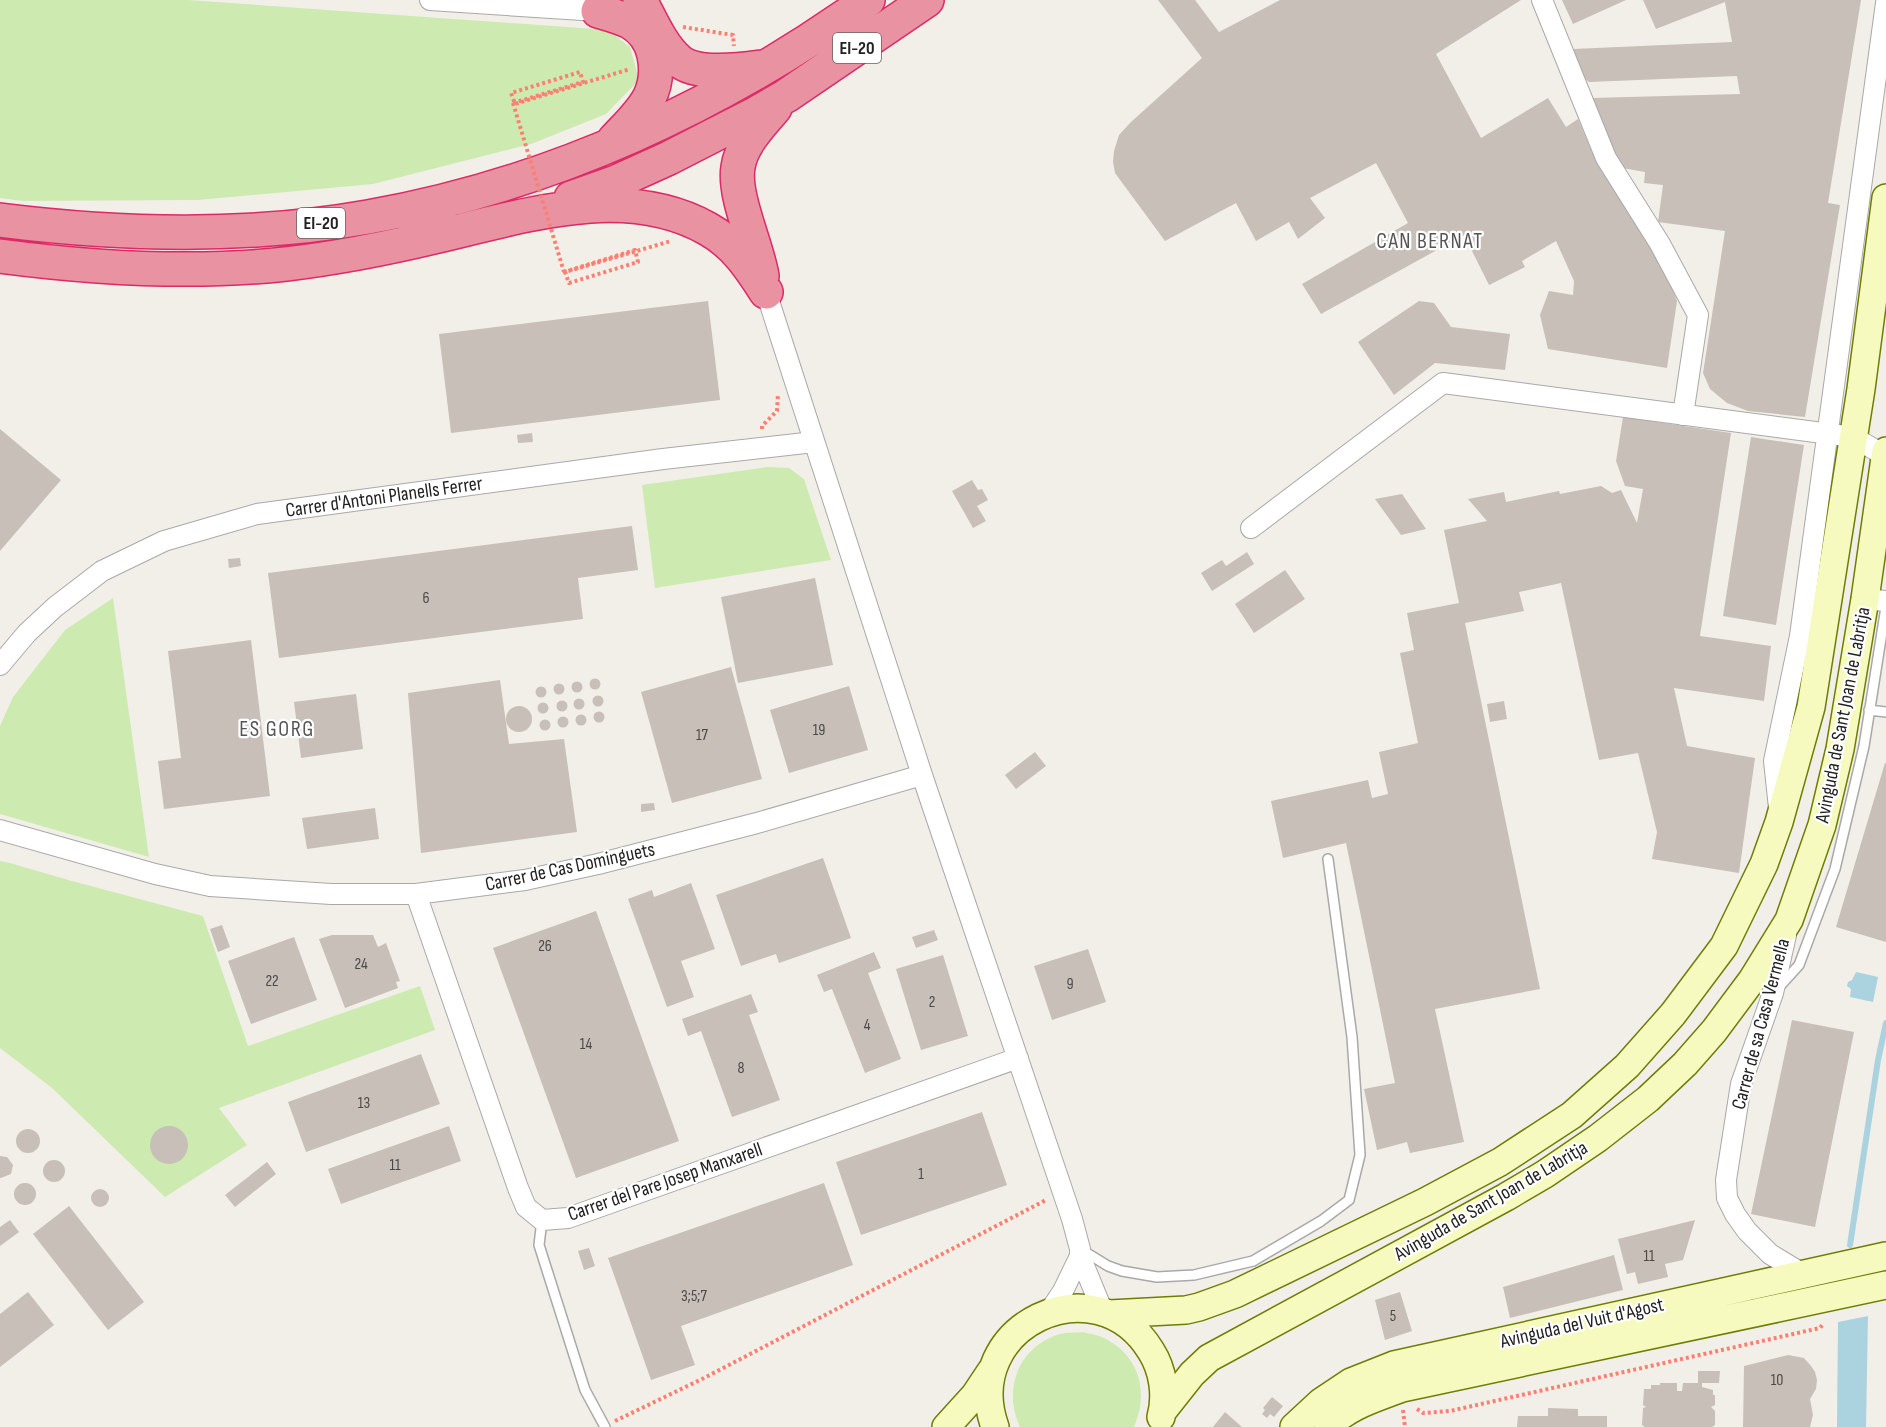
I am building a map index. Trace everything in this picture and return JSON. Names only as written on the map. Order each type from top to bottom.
[{"type":"highway","points":[[640,0],[665,45],[679,61],[702,69],[721,70],[769,66]]},
{"type":"highway","name":"EI-20","points":[[0,220],[107,230],[206,231],[296,226],[367,217],[425,205],[540,172],[605,149],[735,86],[868,0]]},
{"type":"highway","name":"EI-20","points":[[0,256],[108,266],[202,268],[285,264],[375,250],[522,216],[616,182],[753,115],[786,96],[927,0]]},
{"type":"highway","points":[[605,149],[646,104],[655,86],[657,71],[653,49],[643,31],[607,5]]},
{"type":"highway","points":[[766,292],[757,252],[739,195],[738,167],[742,153],[751,139],[786,96]]},
{"type":"highway","points":[[522,216],[592,206],[632,206],[674,214],[708,230],[736,249],[766,292]]},
{"type":"main road","name":"Avinguda de Sant Joan de Labritja","points":[[1049,1312],[1083,1308],[1106,1313],[1186,1310],[1235,1294],[1425,1202],[1500,1162],[1572,1115],[1627,1066],[1673,1014],[1724,946],[1764,864],[1781,818],[1811,707],[1853,437],[1886,198]]},
{"type":"main road","name":"Avinguda de Sant Joan de Labritja","points":[[1161,1421],[1192,1374],[1209,1359],[1545,1174],[1648,1099],[1685,1064],[1714,1031],[1752,980],[1789,920],[1822,825],[1879,602],[1886,455]]},
{"type":"main road","name":"Avinguda del Vuit d'Agost","points":[[1294,1427],[1321,1402],[1351,1382],[1394,1365],[1886,1256]]},
{"type":"main road","name":"Avinguda del Vuit d'Agost","points":[[1328,1427],[1337,1417],[1365,1401],[1402,1388],[1886,1284]]},
{"type":"main road","points":[[946,1427],[975,1395],[1000,1352],[1015,1333],[1034,1318],[1049,1312]]},
{"type":"main road","points":[[1106,1313],[1133,1329],[1146,1342],[1155,1358],[1164,1394],[1161,1421]]},
{"type":"main road","points":[[993,1367],[989,1400],[995,1427]]},
{"type":"street","points":[[430,0],[607,5]]},
{"type":"street","points":[[1542,0],[1606,158],[1660,244],[1698,315],[1683,415]]},
{"type":"street","name":"Avinguda de Sant Joan de Labritja","points":[[1781,818],[1774,761],[1800,636],[1886,3]]},
{"type":"street","points":[[766,292],[922,775],[1018,1058],[1080,1252],[1106,1313]]},
{"type":"street","points":[[1251,528],[1443,382],[1853,437],[1886,455]]},
{"type":"street","name":"Carrer d'Antoni Planells Ferrer","points":[[1,662],[34,627],[102,571],[164,541],[257,514],[814,441]]},
{"type":"street","name":"Carrer de Cas Dominguets","points":[[0,830],[155,874],[210,886],[331,894],[416,894],[525,880],[598,864],[757,823],[922,775]]},
{"type":"street","name":"Carrer del Pare Josep Manxarell","points":[[416,894],[518,1188],[526,1207],[542,1220],[568,1218],[1018,1058]]},
{"type":"street","name":"Carrer de sa Casa Vermella","points":[[1789,920],[1773,993],[1741,1084],[1726,1189],[1731,1206],[1747,1231],[1770,1254],[1803,1274]]},
{"type":"street","points":[[1049,1312],[1063,1291],[1080,1252]]},
{"type":"lane","name":"Avinguda de Sant Joan de Labritja","points":[[1773,993],[1799,965],[1835,869],[1864,746],[1879,602]]},
{"type":"lane","points":[[1869,710],[1886,712]]},
{"type":"lane","points":[[1080,1252],[1108,1266],[1122,1270],[1156,1276],[1194,1275],[1253,1261],[1321,1221],[1349,1200],[1360,1155],[1352,1036],[1329,859]]},
{"type":"lane","points":[[542,1220],[539,1245],[585,1390],[605,1427]]},
{"type":"path","points":[[676,27],[693,27],[733,35],[734,49]]},
{"type":"path","points":[[637,66],[515,104],[511,93],[580,72],[583,82],[563,88],[533,97],[523,100],[513,103],[564,272],[634,250],[636,256],[638,262],[569,283],[565,272],[630,253],[641,249],[675,240]]},
{"type":"path","points":[[765,447],[762,426],[777,411],[778,393]]},
{"type":"path","points":[[605,1427],[704,1378],[1062,1191]]},
{"type":"path","points":[[1410,1404],[1422,1413],[1450,1411],[1820,1329],[1825,1321]]},
{"type":"path","points":[[1402,1405],[1405,1427]]},
{"type":"green space","points":[[0,0],[188,0],[608,30],[630,47],[639,80],[606,114],[531,144],[373,184],[198,200],[23,201],[0,198]]},
{"type":"green space","points":[[767,467],[789,468],[804,479],[831,560],[655,588],[642,485]]},
{"type":"green space","points":[[113,598],[149,857],[0,814],[0,726],[13,697],[65,630]]},
{"type":"green space","points":[[0,861],[203,916],[248,1046],[420,986],[435,1030],[219,1108],[247,1145],[165,1197],[52,1088],[0,1048]]},
{"type":"green space","points":[[1083,1332],[1103,1338],[1118,1347],[1134,1366],[1141,1389],[1141,1401],[1134,1427],[1020,1427],[1015,1413],[1014,1384],[1025,1359],[1034,1348],[1046,1340],[1063,1333]]},
{"type":"water","points":[[1856,972],[1878,977],[1873,1002],[1850,997],[1851,989],[1847,986]]},
{"type":"water","points":[[1868,1316],[1866,1427],[1837,1427],[1838,1322]]},
{"type":"building","points":[[1158,0],[1195,0],[1219,32],[1280,0],[1521,0],[1436,54],[1481,138],[1548,98],[1566,127],[1578,119],[1592,152],[1665,269],[1677,301],[1667,368],[1548,349],[1540,315],[1549,291],[1573,295],[1574,281],[1556,241],[1522,261],[1525,267],[1489,285],[1464,235],[1321,314],[1302,284],[1408,223],[1376,163],[1310,198],[1325,218],[1298,239],[1289,222],[1256,241],[1236,203],[1165,241],[1115,173],[1113,162],[1119,135],[1202,58]]},
{"type":"building","points":[[1562,0],[1626,0],[1573,24]]},
{"type":"building","points":[[1643,0],[1861,0],[1828,203],[1840,205],[1805,417],[1748,411],[1727,403],[1710,389],[1703,373],[1725,231],[1658,222],[1663,185],[1644,183],[1645,172],[1622,168],[1591,98],[1740,94],[1737,76],[1589,82],[1579,74],[1573,49],[1732,42],[1725,2],[1656,29]]},
{"type":"building","points":[[708,301],[720,400],[451,433],[439,334]]},
{"type":"building","points":[[1419,301],[1434,303],[1451,327],[1510,334],[1505,370],[1435,363],[1394,395],[1358,342]]},
{"type":"building","points":[[1623,417],[1731,433],[1700,636],[1771,646],[1764,701],[1674,688],[1687,746],[1755,758],[1739,873],[1652,859],[1657,832],[1638,753],[1599,760],[1561,583],[1519,592],[1524,611],[1465,623],[1540,989],[1435,1009],[1464,1142],[1410,1153],[1407,1142],[1377,1150],[1364,1089],[1395,1083],[1346,843],[1283,858],[1271,801],[1368,780],[1372,798],[1388,794],[1379,752],[1418,743],[1400,653],[1414,650],[1407,613],[1459,603],[1444,530],[1487,521],[1468,499],[1504,492],[1506,502],[1559,491],[1560,494],[1601,486],[1612,493],[1621,490],[1637,523],[1643,489],[1625,486],[1616,461]]},
{"type":"building","points":[[0,429],[61,480],[0,551]]},
{"type":"building","points":[[532,433],[533,442],[518,443],[517,435]]},
{"type":"building","points":[[1751,437],[1804,445],[1776,625],[1723,616]]},
{"type":"building","points":[[972,480],[978,490],[982,489],[988,500],[977,506],[986,521],[973,528],[952,491]]},
{"type":"building","points":[[1402,494],[1426,529],[1401,535],[1375,499]]},
{"type":"building","points":[[632,526],[638,570],[578,578],[583,619],[279,658],[268,573]]},
{"type":"building","points":[[1247,552],[1254,564],[1212,591],[1201,573],[1222,560],[1226,566]]},
{"type":"building","points":[[240,558],[241,566],[229,568],[228,559]]},
{"type":"building","points":[[1285,570],[1305,599],[1254,633],[1235,604]]},
{"type":"building","points":[[815,578],[833,665],[738,683],[721,597]]},
{"type":"building","points":[[251,640],[270,796],[164,809],[158,761],[181,758],[168,651]]},
{"type":"building","points":[[731,667],[762,779],[672,803],[641,692]]},
{"type":"building","points":[[595,678],[601,684],[595,690],[589,684]]},
{"type":"building","points":[[500,680],[509,744],[564,739],[577,832],[421,853],[408,693]]},
{"type":"building","points":[[577,682],[581,683],[581,691],[577,692],[573,691],[572,687],[573,683]]},
{"type":"building","points":[[559,683],[565,689],[559,695],[553,689]]},
{"type":"building","points":[[849,686],[868,750],[789,773],[770,710]]},
{"type":"building","points":[[541,687],[545,688],[545,696],[541,697],[537,696],[536,692],[537,688]]},
{"type":"building","points":[[356,694],[363,749],[301,758],[294,702]]},
{"type":"building","points":[[598,695],[604,701],[598,707],[592,701]]},
{"type":"building","points":[[579,698],[585,704],[579,710],[573,704]]},
{"type":"building","points":[[562,701],[566,702],[566,710],[562,711],[558,710],[557,706],[558,702]]},
{"type":"building","points":[[1504,701],[1507,719],[1490,722],[1487,704]]},
{"type":"building","points":[[543,702],[549,708],[543,714],[537,708]]},
{"type":"building","points":[[519,706],[528,710],[532,719],[528,728],[519,732],[510,728],[506,719],[510,710]]},
{"type":"building","points":[[599,711],[605,717],[599,723],[593,717]]},
{"type":"building","points":[[581,714],[587,720],[581,726],[575,720]]},
{"type":"building","points":[[563,717],[567,718],[567,726],[563,727],[559,726],[558,722],[559,718]]},
{"type":"building","points":[[545,719],[551,725],[545,731],[539,725]]},
{"type":"building","points":[[1035,752],[1046,766],[1016,789],[1005,775]]},
{"type":"building","points":[[1886,763],[1886,942],[1836,927]]},
{"type":"building","points":[[654,803],[655,810],[641,812],[641,804]]},
{"type":"building","points":[[375,808],[379,839],[307,849],[302,818]]},
{"type":"building","points":[[823,858],[851,938],[779,963],[776,954],[741,966],[716,895]]},
{"type":"building","points":[[691,883],[715,949],[681,961],[694,997],[667,1007],[628,899],[652,890],[654,897]]},
{"type":"building","points":[[596,911],[679,1141],[576,1178],[493,948]]},
{"type":"building","points":[[222,925],[230,947],[218,952],[210,929]]},
{"type":"building","points":[[934,930],[938,940],[916,948],[912,937]]},
{"type":"building","points":[[332,935],[373,935],[378,947],[386,943],[400,981],[396,982],[398,988],[345,1008],[319,939]]},
{"type":"building","points":[[294,937],[317,1000],[251,1024],[228,961]]},
{"type":"building","points":[[1088,949],[1106,1002],[1052,1020],[1034,966]]},
{"type":"building","points":[[874,952],[881,968],[868,973],[901,1059],[865,1073],[832,989],[824,992],[817,975]]},
{"type":"building","points":[[943,955],[968,1036],[921,1050],[896,969]]},
{"type":"building","points":[[751,994],[758,1012],[749,1015],[780,1100],[732,1117],[701,1031],[688,1036],[682,1019]]},
{"type":"building","points":[[1792,1020],[1854,1032],[1815,1227],[1751,1214]]},
{"type":"building","points":[[421,1054],[440,1104],[306,1152],[288,1102]]},
{"type":"building","points":[[982,1112],[1007,1185],[861,1235],[836,1162]]},
{"type":"building","points":[[169,1126],[183,1131],[188,1145],[183,1159],[169,1164],[155,1159],[150,1145],[155,1131]]},
{"type":"building","points":[[449,1126],[461,1161],[341,1204],[328,1169]]},
{"type":"building","points":[[28,1129],[36,1133],[40,1141],[36,1149],[28,1153],[20,1149],[16,1141],[20,1133]]},
{"type":"building","points":[[0,1156],[7,1157],[13,1165],[11,1174],[1,1178],[0,1178]]},
{"type":"building","points":[[50,1160],[58,1160],[65,1167],[65,1175],[58,1182],[50,1182],[43,1175],[43,1167]]},
{"type":"building","points":[[267,1162],[276,1174],[235,1207],[225,1195]]},
{"type":"building","points":[[21,1183],[29,1183],[36,1190],[36,1198],[29,1205],[21,1205],[14,1198],[14,1190]]},
{"type":"building","points":[[824,1183],[853,1265],[681,1326],[695,1365],[651,1380],[608,1258]]},
{"type":"building","points":[[100,1189],[106,1192],[109,1198],[106,1204],[100,1207],[94,1204],[91,1198],[94,1192]]},
{"type":"building","points":[[69,1206],[144,1302],[108,1330],[33,1234]]},
{"type":"building","points":[[10,1220],[19,1232],[0,1246],[0,1227]]},
{"type":"building","points":[[1695,1220],[1683,1260],[1665,1264],[1668,1277],[1638,1284],[1635,1272],[1627,1274],[1618,1239]]},
{"type":"building","points":[[589,1248],[595,1266],[584,1270],[578,1251]]},
{"type":"building","points":[[1614,1255],[1623,1290],[1510,1318],[1503,1287]]},
{"type":"building","points":[[28,1292],[54,1325],[0,1367],[0,1314]]},
{"type":"building","points":[[1400,1292],[1412,1331],[1385,1340],[1375,1300]]},
{"type":"building","points":[[1788,1355],[1804,1358],[1815,1372],[1817,1380],[1816,1389],[1810,1399],[1813,1415],[1810,1427],[1743,1427],[1744,1366]]},
{"type":"building","points":[[1698,1371],[1720,1371],[1719,1383],[1702,1383],[1702,1387],[1713,1390],[1713,1395],[1715,1395],[1715,1405],[1711,1407],[1715,1411],[1715,1425],[1712,1427],[1645,1427],[1642,1425],[1643,1408],[1646,1407],[1643,1405],[1644,1389],[1651,1389],[1651,1385],[1660,1385],[1660,1383],[1677,1383],[1677,1391],[1682,1391],[1683,1383],[1698,1383]]},
{"type":"building","points":[[1272,1397],[1283,1406],[1274,1417],[1270,1414],[1267,1418],[1262,1414],[1265,1410],[1263,1408]]},
{"type":"building","points":[[1548,1408],[1578,1409],[1578,1416],[1607,1416],[1607,1427],[1517,1427],[1518,1416],[1548,1416]]},
{"type":"building","points":[[1225,1412],[1242,1427],[1213,1427]]},
{"type":"waterway","points":[[1850,1245],[1878,1060],[1886,1023]]},
{"type":"district","name":"CAN BERNAT","points":[[1430,241]]},
{"type":"district","name":"ES GORG","points":[[277,729]]}]
